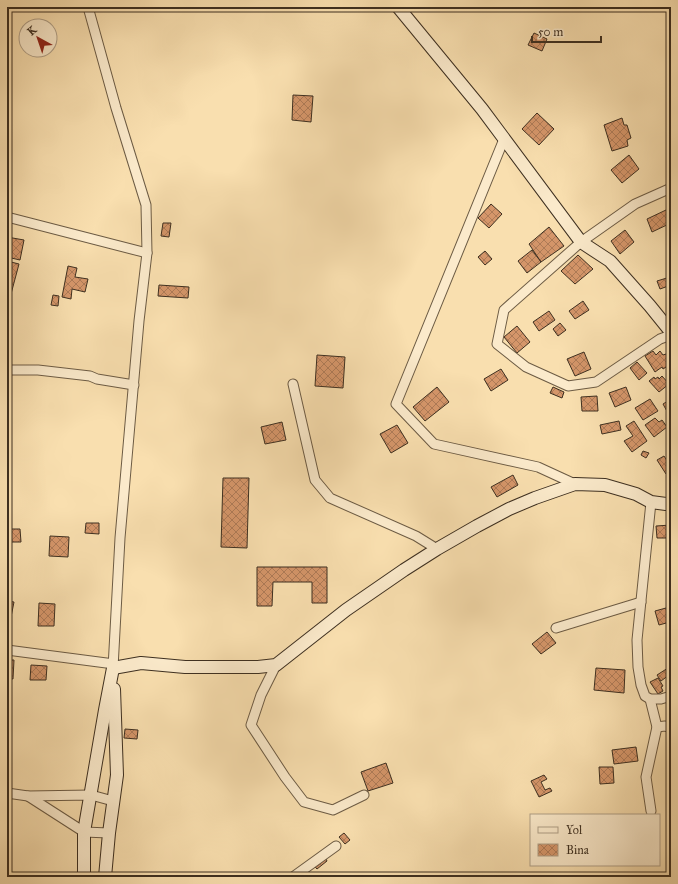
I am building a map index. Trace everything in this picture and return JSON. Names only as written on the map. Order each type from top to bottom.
[{"type":"street","points":[[88,7],[116,108],[146,205],[147,253],[139,321],[120,538],[114,666],[117,775],[105,877]]},
{"type":"street","points":[[398,7],[482,109],[581,242],[610,261],[650,306],[671,334],[660,339],[596,382],[568,386],[526,367],[497,344],[504,310],[581,242],[635,204],[671,188]]},
{"type":"street","points":[[504,139],[396,404],[434,444],[538,467],[575,484]]},
{"type":"street","points":[[7,217],[147,253]]},
{"type":"street","points":[[7,370],[38,370],[90,376],[97,379],[134,385]]},
{"type":"street","points":[[293,384],[314,480],[330,498],[416,536],[437,549]]},
{"type":"street","points":[[364,795],[333,810],[304,802],[285,777],[251,725],[261,695],[276,665],[346,610],[404,570],[437,549],[509,509],[575,484],[605,485],[636,494],[651,502],[666,504],[671,503]]},
{"type":"street","points":[[651,502],[637,640],[638,667],[641,685],[645,696],[650,699],[661,699],[671,696]]},
{"type":"street","points":[[556,628],[641,602]]},
{"type":"street","points":[[7,650],[114,666],[141,663],[186,667],[258,667],[276,665]]},
{"type":"street","points":[[84,877],[84,832],[114,666]]},
{"type":"street","points":[[650,699],[658,726],[646,777],[651,811]]},
{"type":"street","points":[[658,726],[671,728]]},
{"type":"street","points":[[7,793],[28,796],[90,795],[113,800]]},
{"type":"street","points":[[28,796],[84,832],[109,833]]},
{"type":"street","points":[[293,877],[336,846]]},
{"type":"building","points":[[534,33],[547,39],[542,51],[528,45]]},
{"type":"building","points":[[293,95],[313,96],[311,122],[292,120]]},
{"type":"building","points":[[537,113],[554,129],[539,145],[522,129]]},
{"type":"building","points":[[622,118],[624,125],[627,125],[631,138],[627,140],[628,146],[612,151],[604,125]]},
{"type":"building","points":[[629,155],[639,169],[622,183],[611,170]]},
{"type":"building","points":[[491,204],[502,214],[489,228],[478,218]]},
{"type":"building","points":[[666,210],[671,223],[652,232],[647,219]]},
{"type":"building","points":[[163,223],[171,223],[169,237],[161,236]]},
{"type":"building","points":[[549,227],[564,246],[541,262],[529,244]]},
{"type":"building","points":[[625,230],[634,242],[620,254],[611,241]]},
{"type":"building","points":[[7,237],[24,240],[20,260],[7,257]]},
{"type":"building","points":[[532,250],[541,262],[527,273],[518,261]]},
{"type":"building","points":[[485,251],[492,259],[485,265],[478,257]]},
{"type":"building","points":[[578,255],[593,269],[575,284],[561,271]]},
{"type":"building","points":[[7,261],[19,264],[11,294],[7,293]]},
{"type":"building","points":[[68,266],[77,268],[75,277],[88,279],[85,292],[72,289],[71,299],[62,297]]},
{"type":"building","points":[[670,277],[671,285],[660,289],[657,281]]},
{"type":"building","points":[[159,285],[189,287],[188,298],[158,296]]},
{"type":"building","points":[[53,295],[59,296],[58,306],[51,305]]},
{"type":"building","points":[[583,301],[589,310],[575,319],[569,311]]},
{"type":"building","points":[[549,311],[555,320],[539,331],[533,322]]},
{"type":"building","points":[[560,323],[566,330],[558,336],[553,329]]},
{"type":"building","points":[[517,326],[530,342],[517,353],[504,337]]},
{"type":"building","points":[[653,351],[656,355],[660,351],[663,355],[666,354],[671,364],[663,369],[662,367],[655,372],[645,356]]},
{"type":"building","points":[[584,352],[591,369],[575,376],[567,359]]},
{"type":"building","points":[[317,355],[345,357],[343,388],[315,386]]},
{"type":"building","points":[[637,362],[647,373],[639,380],[630,368]]},
{"type":"building","points":[[501,369],[508,380],[491,391],[484,379]]},
{"type":"building","points":[[662,376],[669,384],[659,392],[649,381],[654,377],[655,379],[658,377],[659,379]]},
{"type":"building","points":[[437,387],[449,402],[425,421],[413,407]]},
{"type":"building","points":[[553,387],[564,392],[562,398],[550,393]]},
{"type":"building","points":[[626,387],[631,400],[615,407],[609,393]]},
{"type":"building","points":[[597,396],[598,411],[582,411],[581,397]]},
{"type":"building","points":[[650,399],[658,411],[643,420],[635,408]]},
{"type":"building","points":[[671,399],[671,414],[669,415],[663,404]]},
{"type":"building","points":[[655,418],[659,422],[662,420],[667,427],[654,437],[645,425]]},
{"type":"building","points":[[619,421],[621,430],[602,434],[600,425]]},
{"type":"building","points":[[634,421],[647,441],[632,452],[624,441],[633,436],[626,426]]},
{"type":"building","points":[[282,422],[286,440],[265,444],[261,427]]},
{"type":"building","points":[[397,425],[408,443],[391,453],[380,434]]},
{"type":"building","points":[[643,451],[649,453],[646,458],[641,455]]},
{"type":"building","points":[[664,456],[671,467],[671,471],[666,474],[657,460]]},
{"type":"building","points":[[513,475],[518,485],[497,497],[491,487]]},
{"type":"building","points":[[223,478],[249,478],[247,548],[221,547]]},
{"type":"building","points":[[86,523],[99,523],[99,534],[85,533]]},
{"type":"building","points":[[671,525],[671,535],[667,536],[667,538],[657,538],[656,526]]},
{"type":"building","points":[[11,529],[20,529],[21,542],[11,542]]},
{"type":"building","points":[[50,536],[69,537],[68,557],[49,556]]},
{"type":"building","points":[[257,567],[327,567],[327,603],[312,603],[312,582],[273,582],[272,606],[257,606]]},
{"type":"building","points":[[7,601],[14,602],[11,617],[7,617]]},
{"type":"building","points":[[39,603],[55,604],[54,626],[38,626]]},
{"type":"building","points":[[666,608],[670,622],[659,625],[655,611]]},
{"type":"building","points":[[547,632],[556,643],[541,654],[532,644]]},
{"type":"building","points":[[7,660],[14,660],[13,679],[7,678]]},
{"type":"building","points":[[31,665],[47,666],[46,680],[30,680]]},
{"type":"building","points":[[671,666],[671,678],[669,675],[661,681],[657,675]]},
{"type":"building","points":[[596,668],[625,670],[624,693],[594,690]]},
{"type":"building","points":[[658,678],[663,686],[661,687],[663,691],[658,694],[650,682]]},
{"type":"building","points":[[125,729],[138,730],[137,739],[124,738]]},
{"type":"building","points":[[636,747],[638,761],[614,764],[612,750]]},
{"type":"building","points":[[386,763],[393,783],[368,791],[361,772]]},
{"type":"building","points":[[599,767],[613,767],[614,783],[600,784]]},
{"type":"building","points":[[544,775],[547,779],[541,782],[545,790],[550,788],[552,791],[539,797],[531,781]]},
{"type":"building","points":[[344,833],[350,840],[345,844],[339,837]]},
{"type":"building","points":[[325,857],[327,861],[317,869],[314,866]]}]
